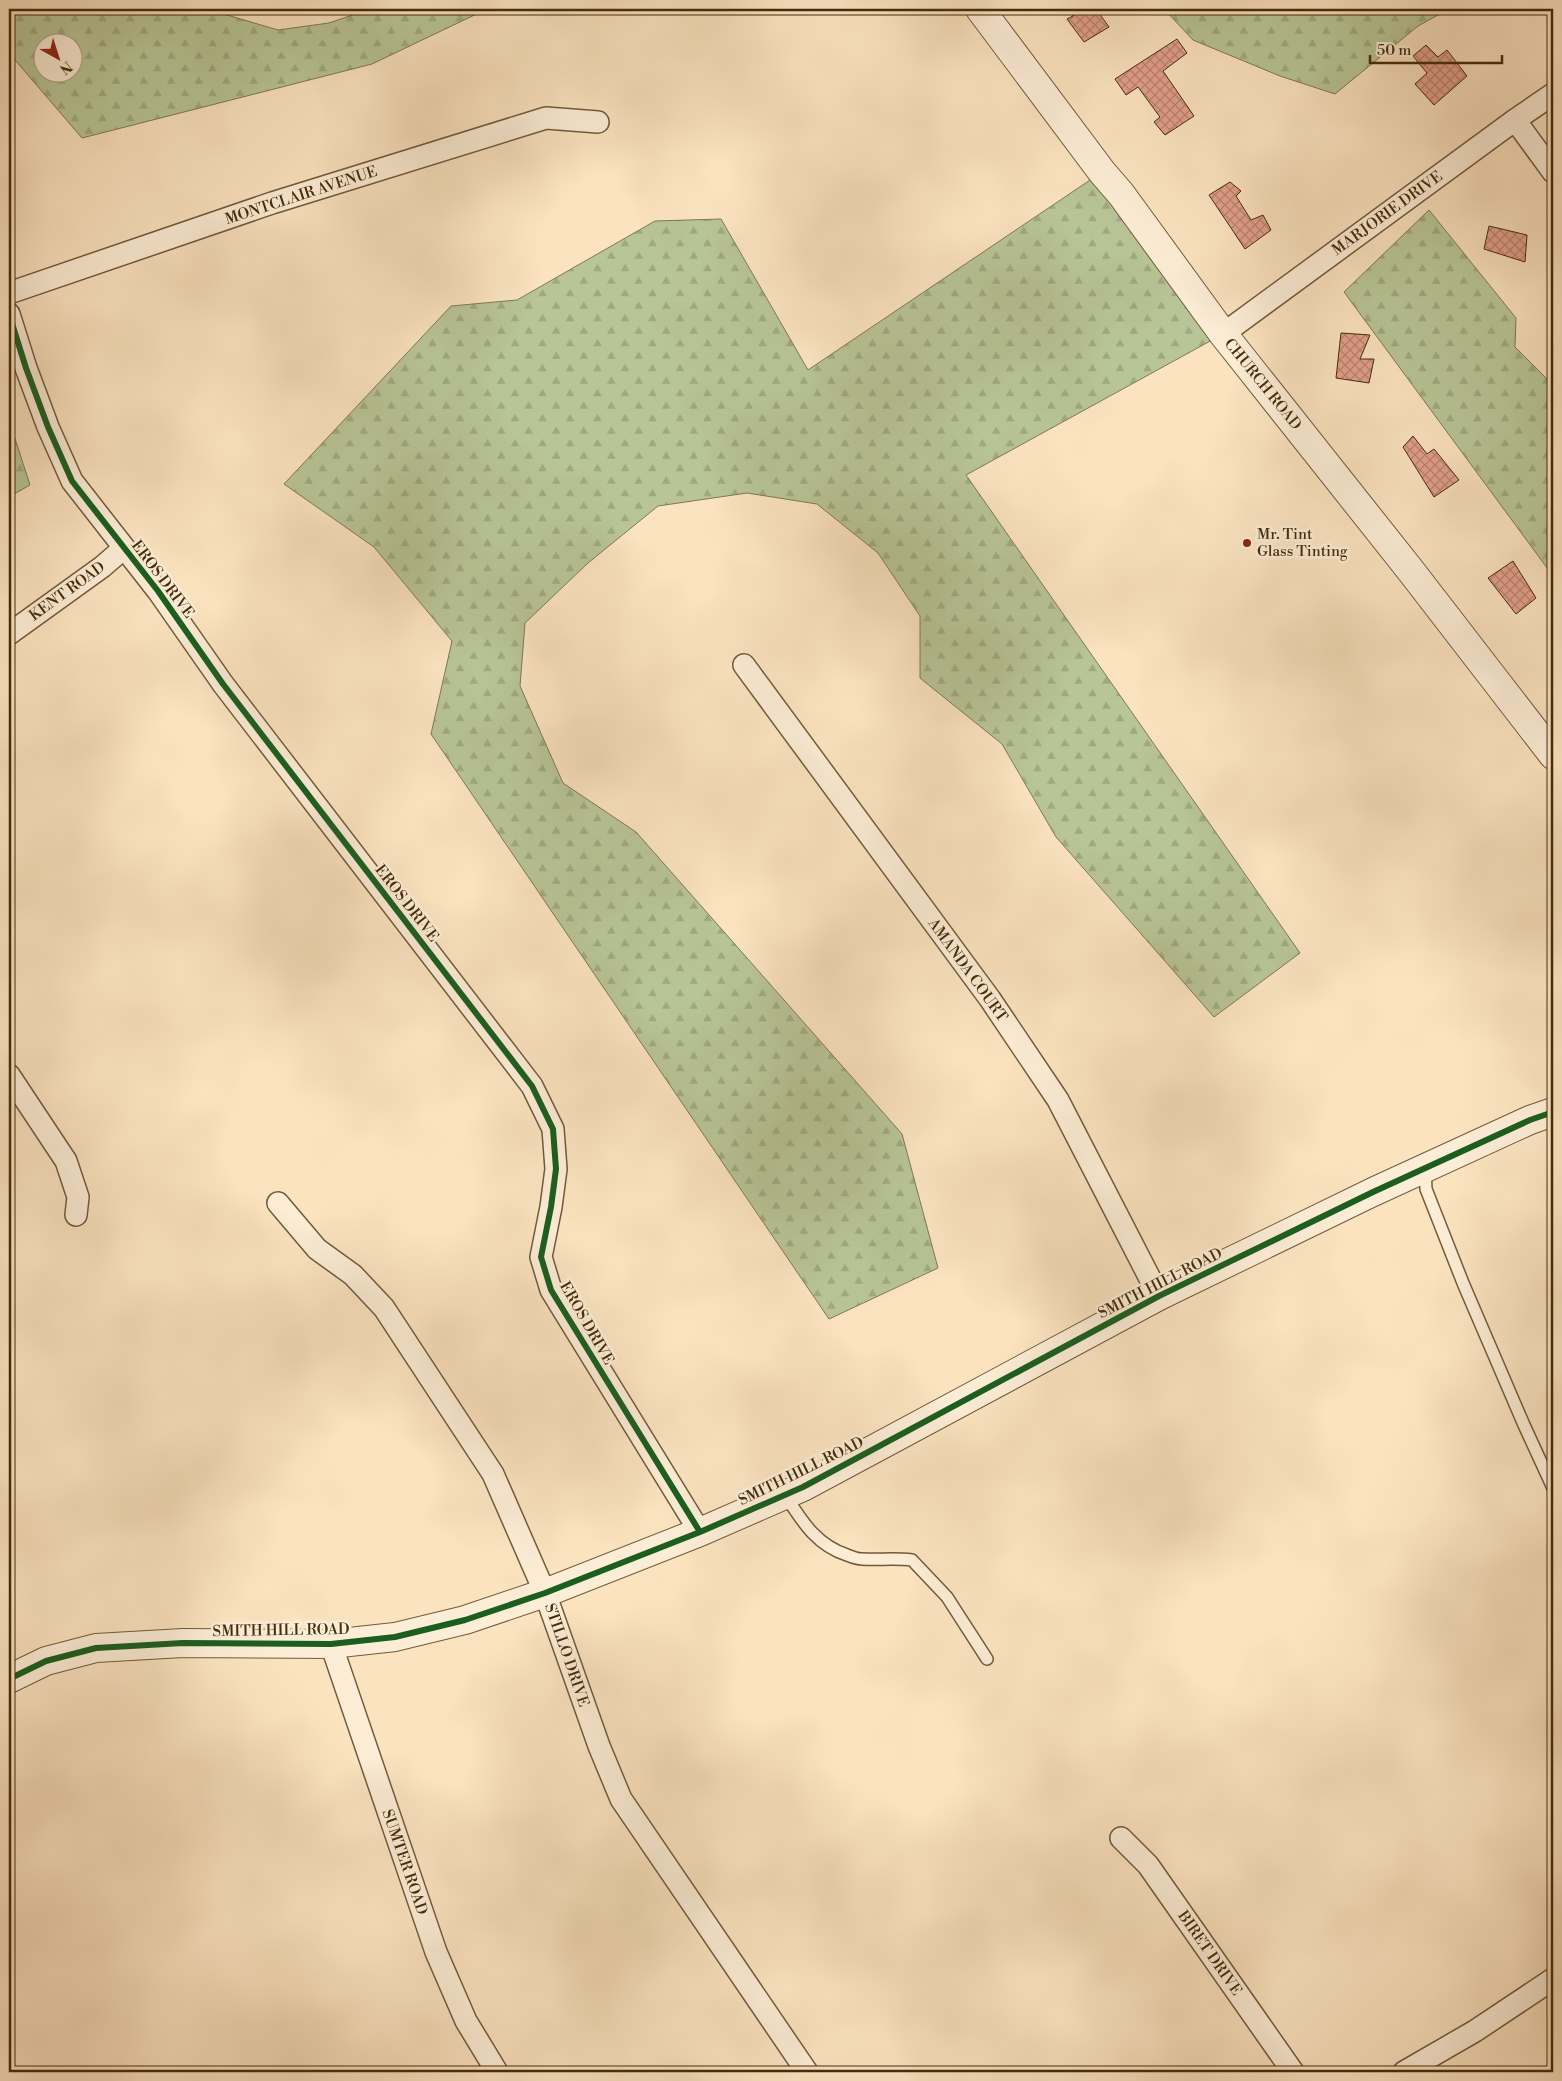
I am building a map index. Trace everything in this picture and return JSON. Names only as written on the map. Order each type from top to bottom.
[{"type":"street","name":"CHURCH ROAD","points":[[980,9],[1102,172],[1121,194],[1223,334],[1411,571],[1553,755]]},
{"type":"street","name":"MARJORIE DRIVE","points":[[1223,334],[1553,94]]},
{"type":"street","name":"MONTCLAIR AVENUE","points":[[9,293],[272,203],[546,118],[598,122]]},
{"type":"street","points":[[1515,120],[1553,172]]},
{"type":"street","name":"EROS DRIVE","points":[[9,314],[48,427],[72,481],[124,548],[229,692],[532,1086],[553,1129],[556,1169],[541,1257],[551,1290],[700,1532]]},
{"type":"street","name":"KENT ROAD","points":[[9,634],[124,548]]},
{"type":"street","name":"AMANDA COURT","points":[[744,665],[990,999],[1058,1100],[1159,1296]]},
{"type":"street","points":[[9,1075],[66,1161],[78,1197],[76,1215]]},
{"type":"street","name":"SMITH HILL ROAD","points":[[9,1680],[46,1661],[96,1648],[183,1643],[331,1644],[395,1637],[456,1622],[545,1592],[700,1532],[785,1495],[1159,1296],[1425,1169],[1530,1120],[1553,1112]]},
{"type":"street","name":"STILLO DRIVE","points":[[278,1203],[317,1249],[353,1274],[384,1308],[493,1474],[545,1592],[598,1746],[621,1799],[808,2072]]},
{"type":"street","name":"SUMTER ROAD","points":[[331,1644],[436,1952],[466,2021],[497,2072]]},
{"type":"street","name":"BIRET DRIVE","points":[[1121,1838],[1148,1865],[1293,2072]]},
{"type":"street","points":[[1404,2072],[1475,2031],[1553,1979]]},
{"type":"lane","points":[[1425,1169],[1426,1189],[1463,1283],[1553,1488]]},
{"type":"lane","points":[[785,1495],[805,1526],[822,1543],[839,1553],[860,1560],[878,1558],[912,1560],[947,1598],[987,1659]]},
{"type":"green space","points":[[9,9],[214,9],[227,15],[278,30],[329,23],[370,9],[487,9],[372,64],[82,138],[34,82],[82,82],[82,32],[32,32],[32,80],[9,53]]},
{"type":"green space","points":[[1164,9],[1449,9],[1418,26],[1335,94],[1280,76],[1193,40]]},
{"type":"green space","points":[[1102,172],[1223,334],[966,475],[1300,953],[1214,1017],[1056,837],[1002,744],[920,678],[920,616],[878,553],[817,504],[747,493],[658,506],[588,563],[525,623],[520,686],[563,783],[636,832],[902,1134],[938,1268],[829,1319],[431,734],[452,641],[374,547],[284,484],[451,306],[517,300],[655,221],[721,219],[808,370]]},
{"type":"green space","points":[[1429,210],[1516,318],[1515,347],[1553,385],[1553,576],[1344,292]]},
{"type":"green space","points":[[9,420],[30,485],[9,497]]},
{"type":"building","points":[[1068,9],[1096,9],[1109,27],[1084,42],[1067,19],[1073,16]]},
{"type":"building","points":[[1177,39],[1187,53],[1163,71],[1194,116],[1165,135],[1154,122],[1160,117],[1138,87],[1126,95],[1115,79]]},
{"type":"building","points":[[1426,45],[1438,57],[1447,50],[1467,76],[1434,105],[1415,84],[1427,73],[1413,56]]},
{"type":"building","points":[[1230,182],[1241,191],[1236,196],[1251,220],[1263,215],[1271,230],[1245,249],[1209,195]]},
{"type":"building","points":[[1489,226],[1527,235],[1525,262],[1484,249]]},
{"type":"building","points":[[1341,333],[1370,335],[1360,359],[1374,359],[1369,383],[1336,378]]},
{"type":"building","points":[[1413,436],[1427,454],[1434,449],[1459,480],[1434,497],[1403,447]]},
{"type":"building","points":[[1513,561],[1536,598],[1516,614],[1488,578]]},
{"type":"cycle path","points":[[9,314],[26,368],[48,427],[72,481],[158,591],[223,684],[532,1086],[553,1129],[556,1169],[541,1257],[551,1290],[700,1532]]},
{"type":"cycle path","points":[[9,1679],[46,1661],[96,1648],[183,1643],[331,1644],[395,1637],[465,1620],[545,1593],[700,1532],[803,1487],[1159,1296],[1373,1192],[1530,1120],[1553,1112]]},
{"type":"place","name":"Mr. Tint Glass Tinting","points":[[1247,543]]}]
